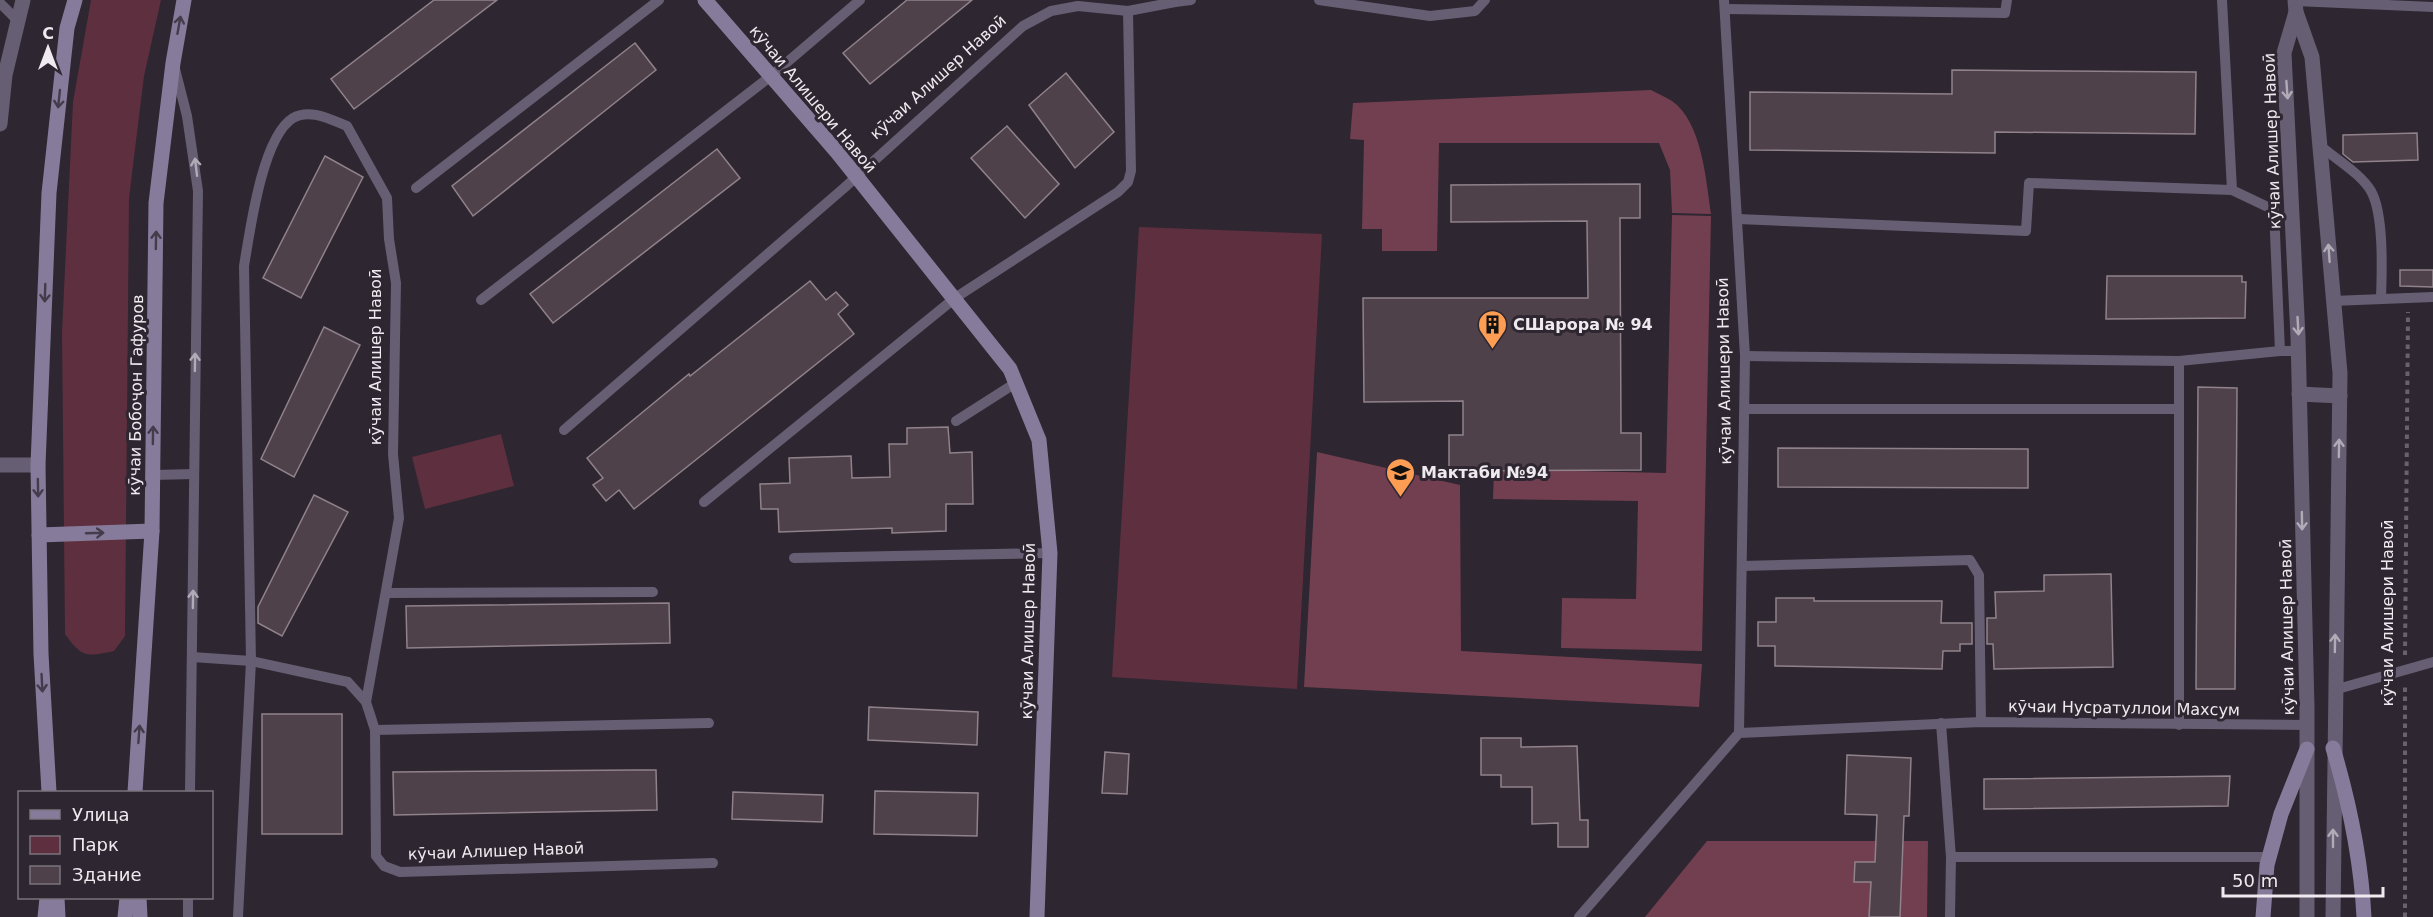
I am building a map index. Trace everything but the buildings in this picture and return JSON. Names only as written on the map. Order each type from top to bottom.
[{"type":"main road","points":[[49,791],[41,654],[38,465],[49,193],[68,28],[75,0]]},
{"type":"main road","name":"кӯчаи Бобоҷон Гафуров","points":[[135,791],[152,531],[156,203],[173,63],[184,0]]},
{"type":"main road","name":"кӯчаи Алишери Навоӣ","points":[[705,0],[893,222]]},
{"type":"main road","name":"кӯчаи Алишер Навоӣ","points":[[893,222],[1010,369],[1014,384],[1039,440],[1050,553],[1037,917]]},
{"type":"main road","points":[[39,535],[152,531]]},
{"type":"main road","points":[[2263,917],[2270,857],[2281,814],[2307,748]]},
{"type":"main road","points":[[2333,748],[2351,808],[2364,917]]},
{"type":"main road","points":[[45,917],[47,899]]},
{"type":"main road","points":[[57,899],[58,917]]},
{"type":"main road","points":[[125,917],[127,899]]},
{"type":"main road","points":[[139,899],[140,917]]},
{"type":"street","points":[[0,124],[5,75],[16,19],[23,0]]},
{"type":"street","points":[[2296,4],[2312,57],[2322,147],[2340,396],[2333,748],[2333,917]]},
{"type":"street","name":"кӯчаи Алишер Навоӣ","points":[[2296,4],[2284,53],[2299,351],[2307,725],[2307,917]]},
{"type":"street","points":[[2299,394],[2340,396]]},
{"type":"street","points":[[0,465],[38,465]]},
{"type":"lane","points":[[416,188],[659,0]]},
{"type":"lane","points":[[481,300],[771,76],[860,0]]},
{"type":"lane","name":"кӯчаи Алишер Навоӣ","points":[[564,430],[1023,26],[1051,11],[1078,6],[1128,11],[1191,0]]},
{"type":"lane","points":[[1319,0],[1430,16],[1474,11],[1485,0]]},
{"type":"lane","points":[[1724,4],[2005,14],[2007,0]]},
{"type":"lane","points":[[2222,0],[2232,189]]},
{"type":"lane","points":[[0,3],[16,19]]},
{"type":"lane","name":"кӯчаи Алишери Навоӣ","points":[[1724,4],[1745,356],[1739,733]]},
{"type":"lane","points":[[2296,4],[2433,7]]},
{"type":"lane","points":[[704,502],[955,298],[1118,192],[1128,182],[1131,171],[1128,11]]},
{"type":"lane","points":[[173,63],[188,116],[198,191],[190,791]]},
{"type":"lane","name":"кӯчаи Алишер Навоӣ","points":[[238,917],[251,661],[244,266],[254,205],[278,134],[294,118],[313,114],[347,126],[387,198],[389,239],[396,283],[393,454],[399,518],[366,702]]},
{"type":"lane","points":[[2322,147],[2362,181],[2370,190],[2376,203],[2382,258],[2381,298]]},
{"type":"lane","name":"кӯчаи Алишер Навоӣ","points":[[1738,219],[2025,231],[2029,183],[2232,189],[2274,210],[2280,351]]},
{"type":"lane","points":[[2332,301],[2433,297]]},
{"type":"lane","points":[[1745,356],[2179,361],[2299,351]]},
{"type":"lane","points":[[2179,361],[2179,725]]},
{"type":"lane","points":[[956,421],[1014,384]]},
{"type":"lane","points":[[1745,409],[2179,409]]},
{"type":"lane","points":[[153,476],[194,474]]},
{"type":"lane","points":[[794,558],[1050,553]]},
{"type":"lane","points":[[1742,566],[1970,560],[1979,575],[1981,722]]},
{"type":"lane","points":[[387,593],[652,592]]},
{"type":"lane","points":[[192,657],[251,661]]},
{"type":"lane","name":"кӯчаи Алишер Навоӣ","points":[[251,661],[348,682],[366,702],[375,730],[376,856],[384,866],[400,872],[712,863]]},
{"type":"lane","points":[[2334,690],[2433,662]]},
{"type":"lane","name":"кӯчаи Нусратуллои Махсум","points":[[1739,733],[1981,722],[2307,725]]},
{"type":"lane","points":[[375,730],[709,723]]},
{"type":"lane","points":[[1941,723],[1951,857],[1950,917]]},
{"type":"lane","points":[[1582,913],[1739,733]]},
{"type":"lane","points":[[1951,857],[2270,857]]},
{"type":"lane","points":[[188,899],[188,917]]},
{"type":"path","name":"кӯчаи Алишери Навоӣ","points":[[2405,917],[2408,309]]},
{"type":"green space","points":[[91,0],[161,0],[144,76],[129,198],[125,636],[114,651],[91,655],[76,648],[65,634],[62,332],[73,102]]},
{"type":"green space","points":[[1139,227],[1322,234],[1297,689],[1112,677]]},
{"type":"green space","points":[[501,434],[514,486],[425,509],[412,457]]},
{"type":"shaded area","points":[[1651,90],[1672,101],[1682,110],[1690,123],[1701,153],[1711,214],[1672,213],[1670,170],[1659,143],[1439,143],[1437,251],[1382,251],[1382,229],[1362,229],[1364,140],[1350,139],[1353,103]]},
{"type":"shaded area","points":[[1672,215],[1711,216],[1702,651],[1561,648],[1562,598],[1636,599],[1638,501],[1493,499],[1494,469],[1666,473]]},
{"type":"shaded area","points":[[1317,452],[1460,485],[1461,651],[1702,664],[1699,707],[1304,687]]},
{"type":"shaded area","points":[[1707,841],[1928,841],[1927,917],[1645,917]]},
{"type":"place","name":"СШарора № 94","points":[[1492,350]]},
{"type":"place","name":"Мактаби №94","points":[[1400,498]]}]
